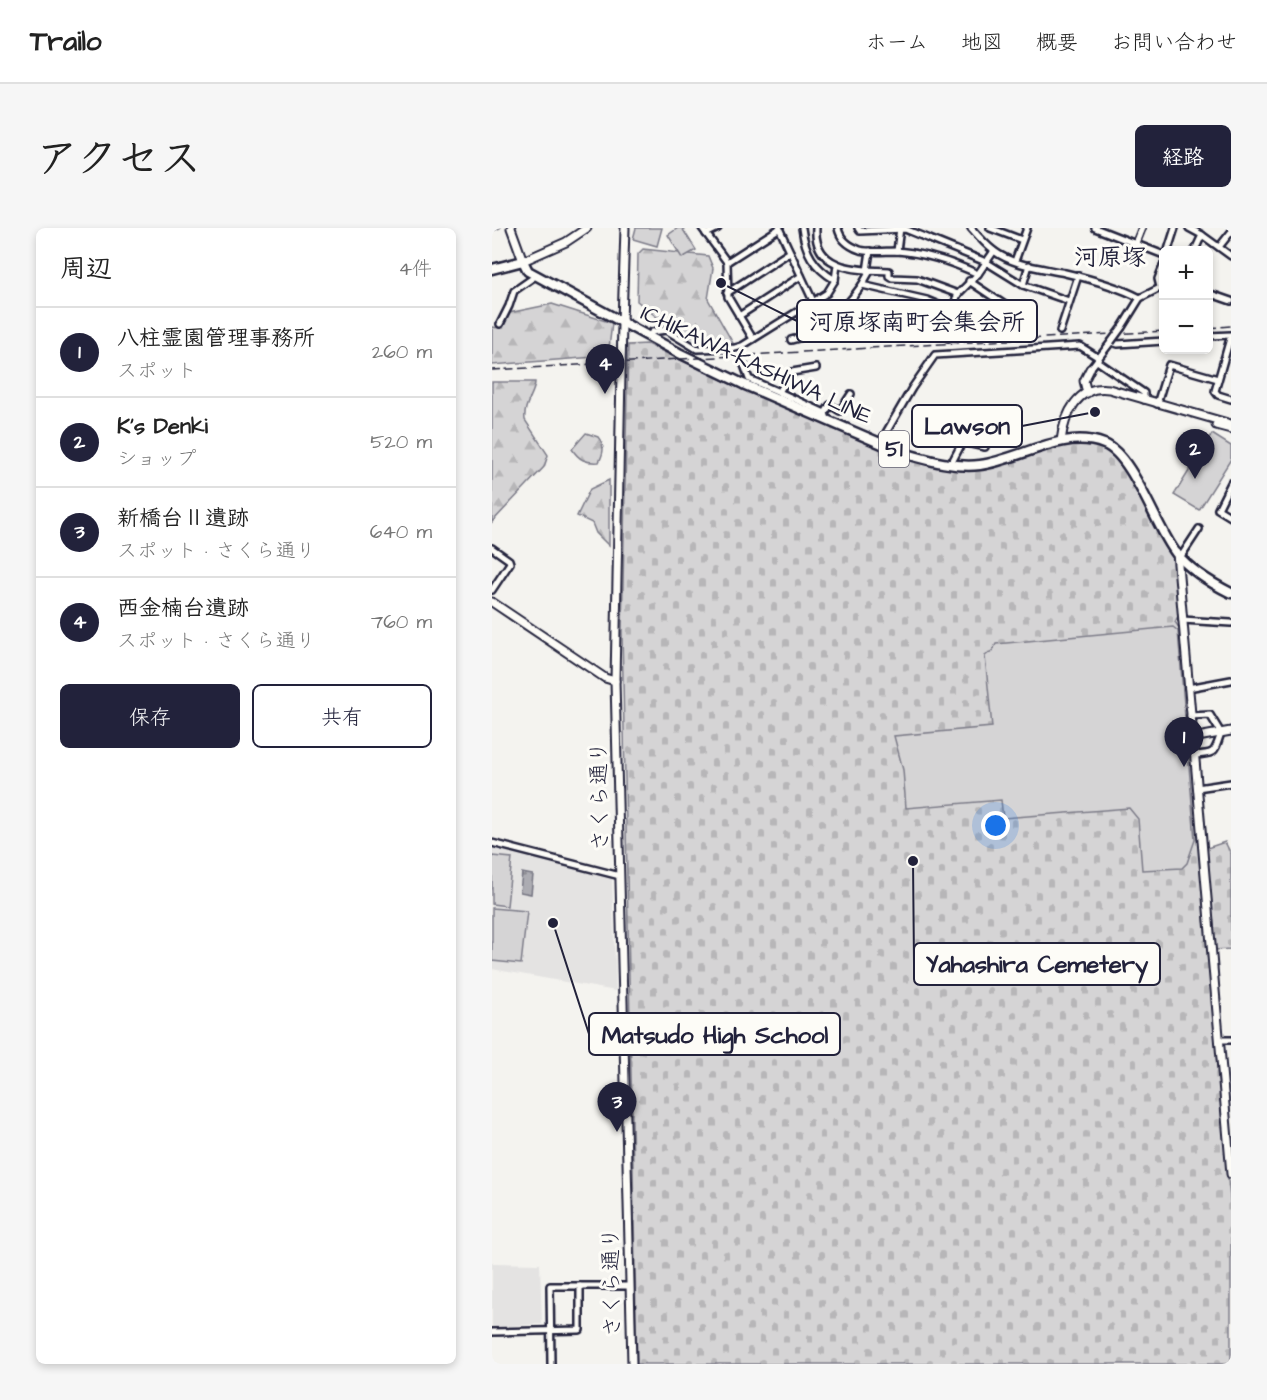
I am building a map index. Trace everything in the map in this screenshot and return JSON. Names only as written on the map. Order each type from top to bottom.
[{"type":"main road","points":[[492,268],[523,261]]},
{"type":"main road","name":"ICHIKAWA-KASHIWA LINE","points":[[523,261],[528,271],[649,337],[751,388],[826,417],[903,453],[951,464],[978,465],[997,462],[1061,441],[1102,443],[1120,454],[1167,540],[1179,556],[1203,576],[1231,593]]},
{"type":"street","points":[[513,229],[523,261],[566,242],[588,228]]},
{"type":"street","name":"さくら通り","points":[[625,228],[621,322],[615,681],[632,1364]]},
{"type":"street","points":[[702,228],[727,262],[727,293],[753,339]]},
{"type":"street","points":[[706,234],[718,228]]},
{"type":"street","points":[[727,262],[779,228],[813,301]]},
{"type":"street","points":[[802,228],[809,255],[821,272],[834,280]]},
{"type":"street","points":[[816,228],[822,251],[837,265],[847,269],[889,271],[889,276],[892,278],[917,279],[958,294]]},
{"type":"street","points":[[838,228],[843,241],[861,250],[897,251],[924,255],[978,273]]},
{"type":"street","points":[[858,228],[860,231],[905,229],[986,262],[1023,285],[1069,301]]},
{"type":"street","points":[[897,251],[900,228]]},
{"type":"street","points":[[971,228],[994,251],[1014,261],[1123,289],[1140,298]]},
{"type":"street","points":[[979,236],[982,228]]},
{"type":"street","points":[[990,228],[1022,240]]},
{"type":"street","points":[[1014,261],[1027,228]]},
{"type":"street","points":[[1095,228],[1109,230],[1159,253]]},
{"type":"street","points":[[1136,243],[1142,228]]},
{"type":"street","points":[[1169,246],[1175,228]]},
{"type":"street","points":[[1189,228],[1231,256]]},
{"type":"street","points":[[1219,247],[1231,232]]},
{"type":"street","points":[[1197,246],[1202,235]]},
{"type":"street","points":[[791,340],[803,338],[847,306],[869,271],[870,251]]},
{"type":"street","points":[[952,309],[958,294],[978,273],[994,251]]},
{"type":"street","points":[[727,293],[790,252]]},
{"type":"street","points":[[649,337],[652,333],[666,330],[688,345],[703,350],[742,346],[827,293],[834,280],[837,265]]},
{"type":"street","points":[[1023,285],[1029,265]]},
{"type":"street","points":[[500,324],[514,291],[537,275]]},
{"type":"street","points":[[739,316],[801,276]]},
{"type":"street","points":[[1060,331],[1078,276]]},
{"type":"street","points":[[862,285],[927,300],[963,315],[986,317],[1013,325],[1017,313],[969,281]]},
{"type":"street","points":[[1087,393],[1084,381],[1090,369],[1122,327],[1140,298],[1159,288]]},
{"type":"street","points":[[1213,294],[1231,301]]},
{"type":"street","points":[[948,338],[963,315]]},
{"type":"street","points":[[1213,336],[1231,335],[1216,394],[1231,399]]},
{"type":"street","points":[[1111,342],[1118,344],[1159,341]]},
{"type":"street","points":[[880,443],[912,388],[936,355],[1080,346],[1144,393],[1144,400]]},
{"type":"street","points":[[744,365],[749,379],[826,417],[830,405],[840,411],[851,394]]},
{"type":"street","points":[[1157,404],[1169,365],[1218,379]]},
{"type":"street","points":[[779,392],[792,372],[797,369],[816,368]]},
{"type":"street","points":[[1061,441],[1063,428],[1077,399],[1104,388],[1231,424]]},
{"type":"street","points":[[1087,393],[1110,393],[1231,429]]},
{"type":"street","points":[[951,464],[974,420]]},
{"type":"street","points":[[962,442],[985,447]]},
{"type":"street","points":[[1231,483],[1218,509],[1231,517]]},
{"type":"street","points":[[1199,529],[1179,556],[1182,620],[1231,1174]]},
{"type":"street","points":[[492,548],[509,560],[510,564],[492,590]]},
{"type":"street","points":[[492,602],[605,678],[615,681]]},
{"type":"street","points":[[1182,620],[1231,623]]},
{"type":"street","points":[[1188,688],[1231,680]]},
{"type":"street","points":[[1190,716],[1209,715],[1221,733]]},
{"type":"street","points":[[1192,738],[1231,731]]},
{"type":"street","points":[[1194,755],[1212,754],[1221,733]]},
{"type":"street","points":[[1197,788],[1231,783]]},
{"type":"street","points":[[492,843],[620,876]]},
{"type":"street","points":[[1219,1040],[1231,1040]]},
{"type":"street","points":[[551,1364],[550,1286],[630,1286]]},
{"type":"street","points":[[492,1332],[580,1330],[579,1286]]},
{"type":"shaded area","points":[[492,847],[612,877],[616,991],[492,969]]},
{"type":"shaded area","points":[[492,1263],[540,1264],[542,1324],[492,1327]]},
{"type":"green space","points":[[636,228],[662,228],[657,246],[633,239]]},
{"type":"green space","points":[[682,228],[696,250],[682,258],[668,235]]},
{"type":"green space","points":[[643,249],[708,256],[713,268],[708,299],[734,345],[691,345],[637,301],[638,254]]},
{"type":"green space","points":[[552,304],[612,323],[608,356],[492,365],[492,327],[503,328],[509,313]]},
{"type":"green space","points":[[647,344],[727,382],[923,464],[961,471],[973,470],[993,467],[1061,446],[1075,444],[1097,446],[1108,450],[1122,464],[1173,555],[1179,614],[1175,622],[1180,629],[1231,1210],[1231,1364],[637,1364],[622,633],[628,345]]},
{"type":"green space","points":[[492,382],[535,382],[526,409],[525,420],[548,455],[544,467],[492,522]]},
{"type":"green space","points":[[586,433],[598,437],[602,443],[603,452],[599,462],[583,460],[572,449]]},
{"type":"green space","points":[[1212,434],[1231,446],[1231,459],[1199,510],[1174,495]]},
{"type":"green space","points":[[609,480],[609,546],[596,533],[592,523],[577,516],[590,489]]},
{"type":"green space","points":[[1173,627],[1178,631],[1195,840],[1187,863],[1182,868],[1142,870],[1138,819],[1129,808],[1003,818],[1001,800],[906,808],[903,770],[894,736],[992,727],[985,656],[993,650],[996,644]]},
{"type":"green space","points":[[1225,842],[1231,854],[1231,949],[1213,950],[1207,848]]},
{"type":"green space","points":[[492,856],[512,858],[507,906],[492,904]]},
{"type":"green space","points":[[492,908],[527,911],[521,964],[492,961]]},
{"type":"water","points":[[522,873],[533,875],[531,894],[520,892]]},
{"type":"waterway","points":[[492,231],[500,228]]},
{"type":"railway","points":[[1213,328],[1231,326]]},
{"type":"railway","points":[[492,370],[1159,331]]},
{"type":"place","name":"河原塚南町会集会所","points":[[721,283]]},
{"type":"place","name":"西金楠台遺跡","points":[[605,394]]},
{"type":"place","name":"Lawson","points":[[1095,412]]},
{"type":"place","name":"K's Denki","points":[[1195,479]]},
{"type":"place","name":"八柱霊園管理事務所","points":[[1184,767]]},
{"type":"place","name":"Yahashira Cemetery","points":[[913,861]]},
{"type":"place","name":"Matsudo High School","points":[[553,923]]},
{"type":"place","name":"新橋台Ⅱ遺跡","points":[[617,1132]]},
{"type":"district","name":"河原塚","points":[[1110,258]]}]
